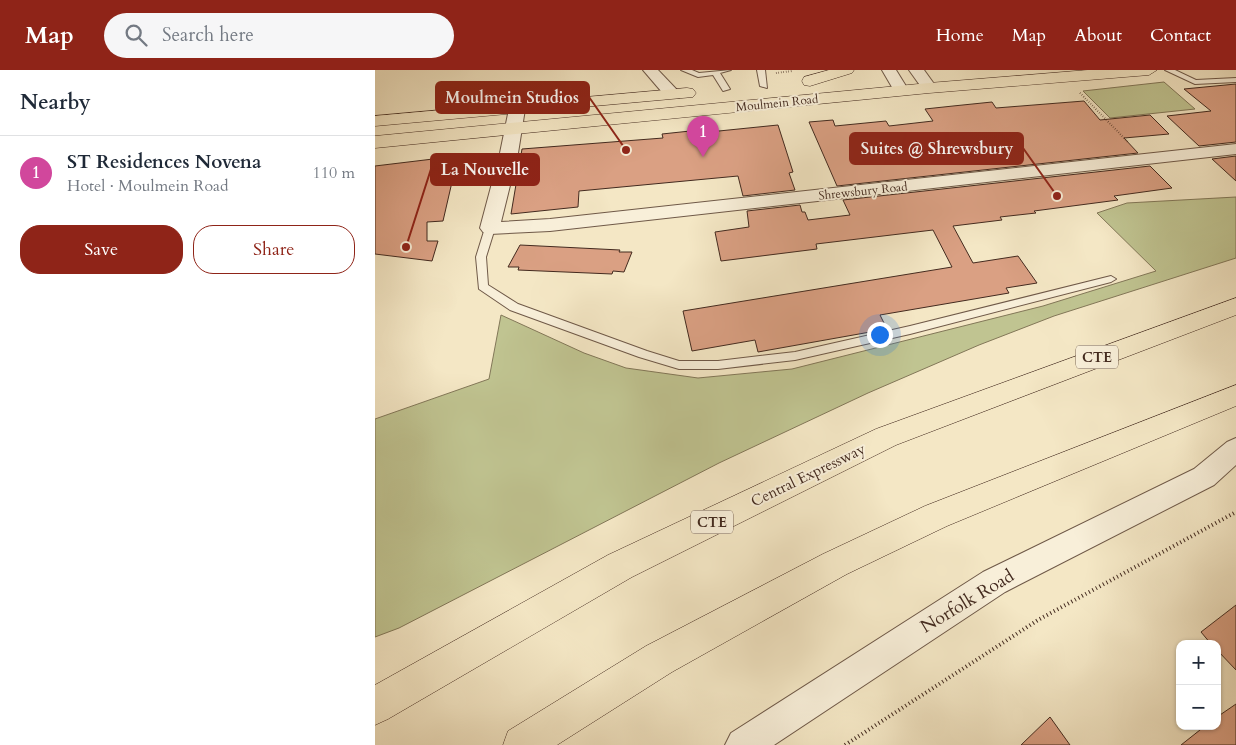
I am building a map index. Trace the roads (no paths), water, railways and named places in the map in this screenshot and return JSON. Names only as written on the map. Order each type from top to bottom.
[{"type":"main road","name":"Moulmein Road","points":[[375,121],[726,90],[763,78],[787,83],[859,74],[922,70]]},
{"type":"main road","name":"Moulmein Road","points":[[375,142],[929,88],[1149,70]]},
{"type":"main road","name":"Central Expressway","points":[[375,706],[620,566],[886,437],[1236,306]]},
{"type":"main road","points":[[522,745],[659,659],[835,564],[936,516],[1236,395]]},
{"type":"street","points":[[650,70],[673,95]]},
{"type":"street","points":[[922,70],[929,88]]},
{"type":"street","points":[[890,72],[901,91]]},
{"type":"street","points":[[490,228],[517,109]]},
{"type":"street","name":"Shrewsbury Road","points":[[490,228],[559,224],[1236,149]]},
{"type":"street","points":[[1204,477],[1236,449]]},
{"type":"street","points":[[1204,477],[1236,472]]},
{"type":"street","name":"Norfolk Road","points":[[743,745],[994,582],[1204,477]]},
{"type":"lane","points":[[685,70],[698,75],[727,70]]},
{"type":"lane","points":[[1169,70],[1195,82],[1236,80]]},
{"type":"lane","points":[[716,73],[726,90]]},
{"type":"lane","points":[[490,228],[481,257],[483,287],[514,307],[679,365],[718,365],[795,356],[910,330],[1111,279]]},
{"type":"place","name":"Moulmein Studios","points":[[626,150]]},
{"type":"place","name":"ST Residences Novena","points":[[703,157]]},
{"type":"place","name":"Suites @ Shrewsbury","points":[[1057,196]]},
{"type":"place","name":"La Nouvelle","points":[[406,247]]}]
